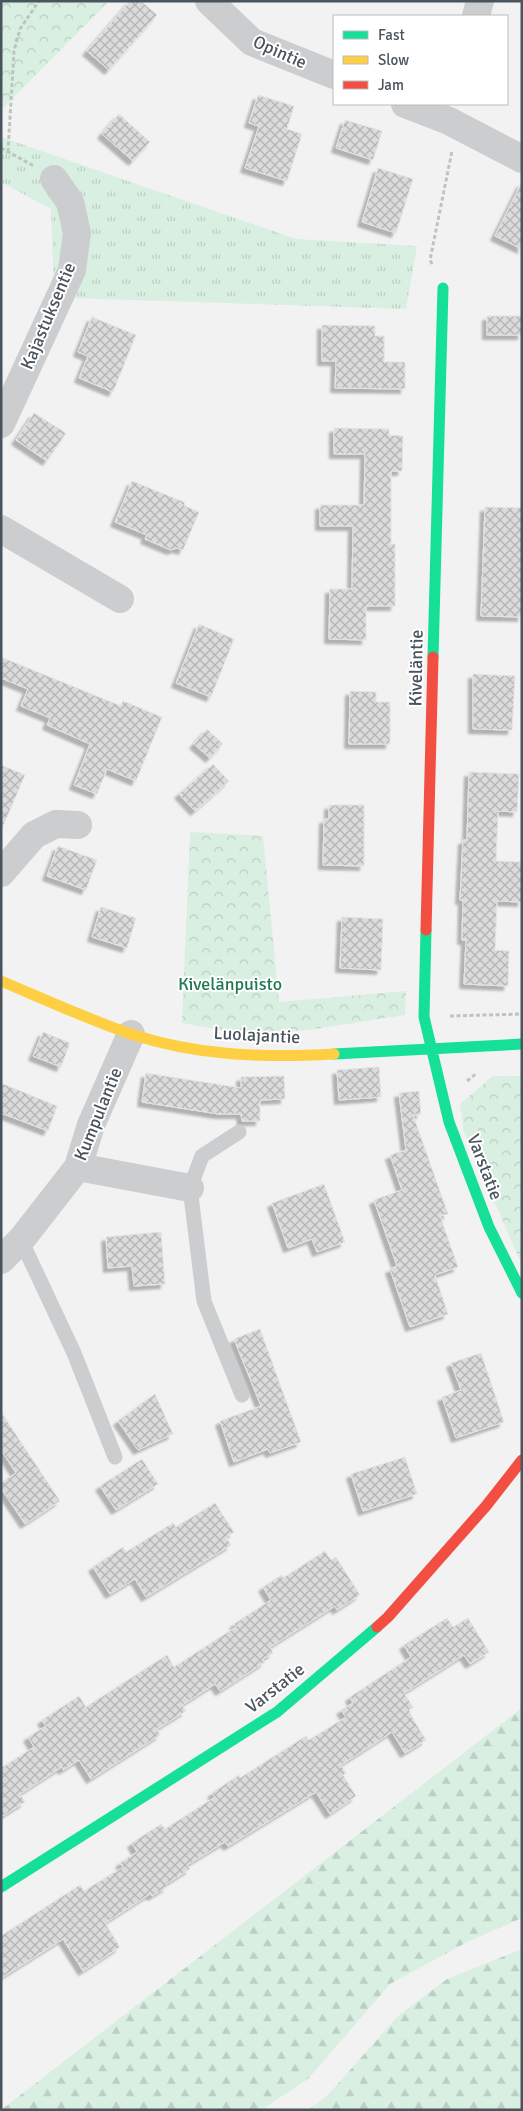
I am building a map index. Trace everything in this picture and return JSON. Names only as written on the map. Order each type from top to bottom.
[{"type":"street","name":"Opintie","points":[[209,1],[252,42],[333,75]]},
{"type":"street","points":[[476,15],[480,1]]},
{"type":"street","points":[[409,105],[453,117],[522,159]]},
{"type":"street","name":"Kajastuksentie","points":[[1,424],[72,270],[76,232],[70,202],[54,179]]},
{"type":"street","name":"Kiveläntie","points":[[431,1047],[424,1017],[443,288]]},
{"type":"street","points":[[1,529],[120,599]]},
{"type":"street","points":[[1,874],[34,835],[56,824],[78,825]]},
{"type":"street","name":"Luolajantie","points":[[1,981],[131,1034],[174,1045],[225,1054],[283,1057],[431,1047],[522,1044]]},
{"type":"street","name":"Kumpulantie","points":[[1,1260],[21,1240],[78,1167],[91,1125],[131,1034]]},
{"type":"street","name":"Varstatie","points":[[431,1047],[449,1122],[488,1227],[522,1293]]},
{"type":"street","points":[[78,1167],[190,1188]]},
{"type":"street","name":"Varstatie","points":[[1,1887],[277,1712],[388,1617],[486,1506],[522,1460]]},
{"type":"lane","points":[[239,1132],[202,1156],[190,1188],[204,1301],[242,1395]]},
{"type":"lane","points":[[21,1240],[74,1353],[115,1457]]},
{"type":"path","points":[[8,152],[14,51],[20,29],[38,1]]},
{"type":"path","points":[[443,288],[430,260],[453,117]]},
{"type":"path","points":[[1,148],[54,179]]},
{"type":"path","points":[[424,1017],[522,1014]]},
{"type":"path","points":[[444,1099],[480,1071]]},
{"type":"green space","points":[[1,1],[109,1],[1,110]]},
{"type":"green space","points":[[1,137],[296,239],[417,246],[406,309],[70,298],[54,292],[51,209],[1,182]]},
{"type":"green space","name":"Kivelänpuisto","points":[[190,832],[263,836],[279,1002],[406,991],[405,1015],[308,1030],[238,1033],[182,1023]]},
{"type":"green space","points":[[493,1076],[522,1076],[522,1265],[464,1132],[460,1104]]},
{"type":"green space","points":[[522,1708],[522,1918],[469,1941],[390,1984],[308,2079],[261,2110],[1,2110]]},
{"type":"green space","points":[[522,1949],[522,2110],[308,2110],[327,2096],[398,2016],[447,1979]]},
{"type":"building","points":[[130,1],[141,1],[157,15],[109,70],[87,51]]},
{"type":"building","points":[[258,95],[294,106],[287,129],[302,134],[287,181],[245,168],[259,126],[249,123]]},
{"type":"building","points":[[119,114],[150,142],[133,161],[102,134]]},
{"type":"building","points":[[345,120],[382,131],[373,160],[336,148]]},
{"type":"building","points":[[378,168],[413,179],[396,233],[362,222]]},
{"type":"building","points":[[522,182],[522,249],[495,236]]},
{"type":"building","points":[[487,316],[522,316],[522,335],[487,335]]},
{"type":"building","points":[[92,317],[136,335],[113,392],[79,378],[88,356],[78,352]]},
{"type":"building","points":[[322,325],[375,326],[375,336],[384,336],[384,362],[405,362],[405,389],[335,388],[336,361],[322,361]]},
{"type":"building","points":[[34,413],[66,433],[47,461],[16,440]]},
{"type":"building","points":[[334,428],[389,429],[389,435],[403,436],[402,471],[391,471],[391,544],[395,544],[395,606],[366,606],[366,640],[329,639],[330,589],[352,589],[353,526],[320,526],[320,505],[364,505],[365,454],[334,454]]},
{"type":"building","points":[[132,481],[184,502],[185,506],[199,512],[183,550],[177,548],[171,550],[145,539],[147,535],[115,522]]},
{"type":"building","points":[[485,507],[522,508],[522,617],[481,616]]},
{"type":"building","points":[[199,624],[234,639],[211,697],[176,683]]},
{"type":"building","points":[[1,657],[121,706],[123,701],[162,717],[136,781],[107,769],[97,794],[74,785],[90,744],[47,725],[50,718],[21,706],[28,689],[1,678]]},
{"type":"building","points":[[473,674],[515,676],[512,730],[473,729]]},
{"type":"building","points":[[350,691],[376,692],[376,702],[390,702],[390,744],[349,744]]},
{"type":"building","points":[[207,729],[223,744],[210,758],[194,744]]},
{"type":"building","points":[[213,764],[229,781],[195,811],[179,794]]},
{"type":"building","points":[[1,765],[25,775],[1,831]]},
{"type":"building","points":[[469,772],[519,774],[517,812],[498,811],[496,861],[522,862],[522,902],[497,901],[495,950],[509,951],[508,986],[464,984],[466,940],[462,940],[463,900],[460,900],[463,840],[467,840]]},
{"type":"building","points":[[329,805],[364,805],[364,866],[323,865],[324,819],[329,819]]},
{"type":"building","points":[[58,846],[97,860],[86,890],[47,876]]},
{"type":"building","points":[[101,907],[136,918],[127,948],[92,937]]},
{"type":"building","points":[[342,917],[383,919],[381,970],[340,968]]},
{"type":"building","points":[[43,1032],[70,1043],[61,1067],[33,1056]]},
{"type":"building","points":[[379,1067],[381,1097],[339,1100],[337,1070]]},
{"type":"building","points":[[146,1073],[241,1088],[241,1077],[284,1076],[285,1099],[260,1100],[260,1121],[242,1121],[241,1114],[219,1114],[142,1102]]},
{"type":"building","points":[[1,1083],[57,1106],[48,1131],[1,1113]]},
{"type":"building","points":[[419,1091],[421,1114],[413,1115],[448,1214],[440,1216],[458,1267],[435,1275],[448,1314],[410,1327],[390,1269],[397,1266],[374,1200],[402,1190],[390,1155],[406,1150],[399,1093]]},
{"type":"building","points":[[324,1184],[345,1242],[317,1252],[312,1239],[288,1248],[272,1203]]},
{"type":"building","points":[[161,1232],[165,1284],[134,1286],[132,1266],[108,1268],[106,1237]]},
{"type":"building","points":[[260,1329],[301,1442],[270,1453],[268,1449],[234,1462],[220,1421],[261,1406],[234,1339]]},
{"type":"building","points":[[481,1353],[504,1422],[456,1438],[442,1397],[461,1390],[451,1363]]},
{"type":"building","points":[[155,1394],[173,1434],[138,1450],[118,1421]]},
{"type":"building","points":[[1,1412],[60,1501],[25,1524],[1,1488],[1,1483],[16,1473],[1,1450]]},
{"type":"building","points":[[405,1457],[417,1494],[363,1511],[351,1474]]},
{"type":"building","points":[[142,1459],[158,1484],[116,1510],[100,1486]]},
{"type":"building","points":[[215,1503],[234,1532],[226,1537],[231,1545],[146,1597],[135,1579],[110,1594],[93,1567],[123,1547],[126,1552],[173,1523],[176,1527]]},
{"type":"building","points":[[325,1551],[331,1560],[336,1557],[360,1595],[337,1610],[335,1606],[270,1647],[273,1653],[263,1659],[265,1662],[220,1691],[215,1684],[182,1705],[186,1711],[157,1729],[160,1735],[91,1779],[79,1760],[63,1770],[62,1767],[20,1794],[25,1802],[1,1817],[1,1765],[3,1767],[34,1747],[28,1737],[46,1726],[42,1720],[79,1696],[86,1707],[167,1655],[174,1667],[236,1627],[234,1624],[271,1600],[263,1587],[282,1575],[283,1578]]},
{"type":"building","points":[[447,1618],[453,1627],[468,1618],[489,1652],[470,1664],[464,1655],[404,1693],[413,1707],[409,1710],[413,1719],[426,1740],[405,1753],[392,1732],[341,1765],[346,1773],[343,1775],[356,1796],[330,1814],[316,1792],[228,1846],[225,1842],[187,1865],[190,1869],[166,1884],[167,1887],[152,1896],[150,1894],[105,1923],[120,1947],[83,1971],[63,1939],[1,1978],[1,1936],[80,1885],[84,1891],[123,1867],[120,1863],[137,1852],[132,1843],[161,1824],[165,1829],[215,1797],[212,1793],[239,1775],[240,1778],[306,1736],[309,1740],[346,1717],[341,1710],[353,1703],[350,1697],[411,1657],[404,1645]]},
{"type":"traffic: fast","points":[[433,657],[443,288]]},
{"type":"traffic: fast","points":[[426,930],[424,1017],[449,1122],[489,1227],[522,1293]]},
{"type":"traffic: fast","points":[[334,1054],[522,1044]]},
{"type":"traffic: fast","points":[[1,1887],[277,1712],[377,1627]]},
{"type":"traffic: slow","points":[[1,981],[131,1034],[181,1047],[231,1054],[282,1056],[334,1054]]},
{"type":"traffic: jam","points":[[426,930],[433,657]]},
{"type":"traffic: jam","points":[[377,1627],[486,1506],[522,1460]]}]
